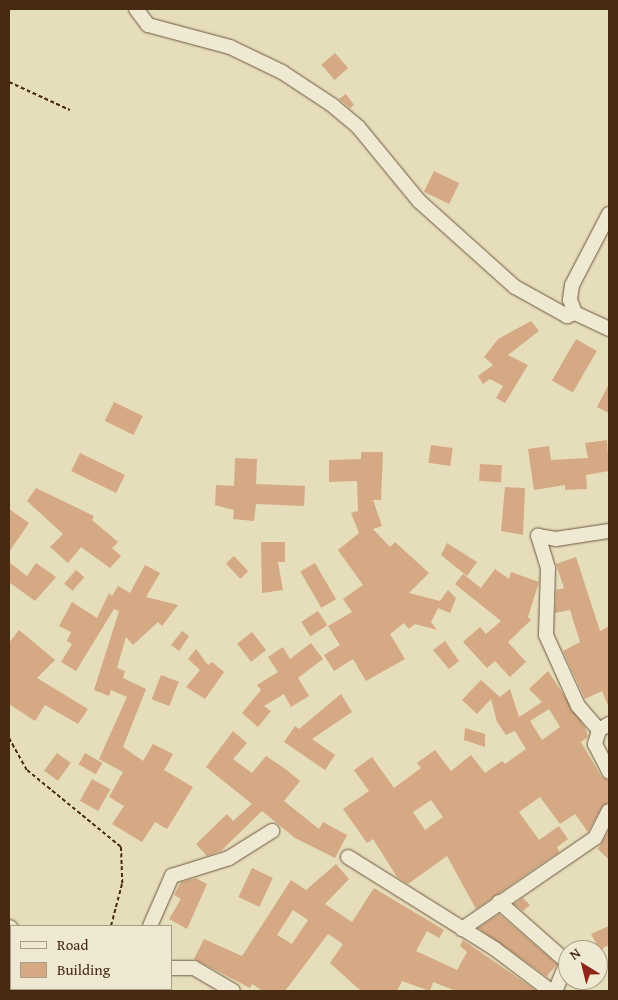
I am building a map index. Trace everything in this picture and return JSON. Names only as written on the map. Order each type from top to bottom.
[{"type":"street","points":[[136,9],[148,25],[230,47],[282,72],[332,105],[359,128],[419,201],[515,287],[567,316],[575,313]]},
{"type":"street","points":[[609,214],[572,285],[570,300],[575,313],[609,329]]},
{"type":"street","points":[[609,531],[556,539],[538,536],[548,568],[546,635],[578,706],[604,727],[596,744],[609,772]]},
{"type":"street","points":[[462,929],[595,838],[609,811]]},
{"type":"street","points":[[150,925],[172,876],[228,858],[272,831]]},
{"type":"street","points":[[348,857],[462,929],[551,991]]},
{"type":"street","points":[[499,902],[567,962],[556,991]]},
{"type":"street","points":[[172,968],[194,968],[233,991]]},
{"type":"path","points":[[9,82],[70,110]]},
{"type":"path","points":[[9,738],[27,770],[121,846],[122,884],[111,925]]},
{"type":"building","points":[[335,53],[348,68],[335,80],[321,65]]},
{"type":"building","points":[[346,94],[354,105],[350,108],[339,99]]},
{"type":"building","points":[[434,171],[459,183],[449,204],[424,192]]},
{"type":"building","points":[[531,321],[539,331],[508,355],[528,365],[505,403],[496,398],[503,386],[490,379],[483,384],[478,376],[493,365],[484,357],[498,339]]},
{"type":"building","points":[[576,339],[597,351],[573,393],[552,381]]},
{"type":"building","points":[[609,384],[609,413],[597,407]]},
{"type":"building","points":[[114,402],[143,416],[134,435],[105,421]]},
{"type":"building","points":[[607,440],[609,471],[586,475],[587,489],[565,490],[565,485],[534,490],[528,449],[549,446],[551,460],[588,458],[585,443]]},
{"type":"building","points":[[431,445],[453,448],[450,466],[428,463]]},
{"type":"building","points":[[361,452],[383,452],[381,500],[373,500],[382,526],[373,529],[390,547],[395,542],[429,573],[409,593],[440,601],[448,590],[456,598],[450,613],[438,608],[431,622],[437,630],[415,624],[409,629],[404,623],[390,634],[405,659],[366,681],[353,659],[334,671],[324,655],[340,645],[328,626],[352,612],[343,599],[363,585],[338,550],[359,533],[351,513],[358,511],[357,481],[329,482],[329,460],[361,459]]},
{"type":"building","points":[[80,453],[125,475],[116,493],[71,471]]},
{"type":"building","points":[[235,458],[257,459],[256,484],[305,486],[304,506],[256,504],[254,521],[233,519],[234,510],[215,505],[216,485],[234,486]]},
{"type":"building","points":[[480,464],[502,465],[501,482],[479,481]]},
{"type":"building","points":[[505,487],[525,488],[523,535],[501,531]]},
{"type":"building","points":[[36,488],[94,516],[92,520],[118,542],[112,548],[121,556],[110,568],[81,547],[68,563],[50,547],[63,534],[27,501]]},
{"type":"building","points":[[9,509],[29,523],[9,552]]},
{"type":"building","points":[[261,542],[285,542],[285,562],[278,562],[283,590],[262,593]]},
{"type":"building","points":[[447,543],[477,562],[467,576],[441,555]]},
{"type":"building","points":[[234,556],[248,571],[240,579],[226,564]]},
{"type":"building","points":[[576,557],[600,631],[609,626],[609,708],[602,691],[585,699],[563,651],[580,642],[570,610],[555,613],[556,590],[564,588],[556,564]]},
{"type":"building","points":[[9,562],[27,576],[36,563],[56,577],[35,601],[9,582]]},
{"type":"building","points":[[315,563],[336,599],[321,608],[300,572]]},
{"type":"building","points":[[145,565],[160,573],[146,597],[178,605],[162,626],[158,622],[133,645],[126,637],[117,668],[125,671],[123,678],[146,689],[123,747],[143,761],[153,744],[173,754],[164,770],[193,787],[167,829],[155,822],[142,842],[112,824],[124,806],[109,797],[123,772],[99,759],[127,697],[111,690],[109,696],[94,690],[119,611],[114,609],[76,671],[61,662],[72,644],[67,641],[71,632],[59,626],[72,602],[97,618],[109,593],[112,596],[118,586],[130,593]]},
{"type":"building","points":[[495,569],[509,579],[511,572],[539,582],[528,617],[531,620],[508,642],[526,662],[510,677],[495,661],[487,668],[463,642],[480,627],[486,634],[501,621],[455,584],[463,574],[481,588]]},
{"type":"building","points":[[76,570],[84,577],[72,591],[64,584]]},
{"type":"building","points":[[318,611],[327,625],[310,636],[301,622]]},
{"type":"building","points":[[19,630],[55,660],[37,678],[88,709],[78,724],[45,705],[35,721],[9,704],[9,643]]},
{"type":"building","points":[[182,631],[189,636],[179,651],[171,645]]},
{"type":"building","points":[[252,632],[266,650],[251,662],[237,644]]},
{"type":"building","points":[[445,641],[459,661],[449,669],[433,650]]},
{"type":"building","points":[[311,643],[323,659],[298,678],[309,696],[291,707],[284,694],[264,706],[271,711],[258,727],[242,713],[261,690],[257,685],[278,672],[268,657],[283,647],[290,659]]},
{"type":"building","points":[[196,649],[208,665],[212,662],[224,672],[205,699],[186,687],[200,670],[188,659]]},
{"type":"building","points":[[548,671],[585,727],[588,737],[581,742],[601,776],[609,781],[609,802],[602,807],[588,832],[575,814],[560,824],[540,797],[519,812],[539,840],[559,826],[568,839],[557,847],[559,852],[476,909],[447,856],[408,884],[397,877],[373,839],[367,843],[343,809],[369,791],[354,770],[372,757],[394,788],[421,768],[417,763],[435,750],[451,771],[471,755],[485,773],[502,761],[505,764],[526,749],[515,731],[506,735],[497,722],[491,699],[477,714],[462,700],[481,680],[500,697],[510,689],[519,717],[542,702],[529,689]],"holes":[[[549,709],[560,727],[542,740],[530,721]],[[431,800],[443,817],[425,830],[413,812]]]},
{"type":"building","points":[[161,675],[179,682],[169,706],[152,699]]},
{"type":"building","points":[[341,694],[352,712],[312,739],[335,755],[325,770],[284,742],[295,726],[299,729]]},
{"type":"building","points":[[465,728],[485,734],[485,747],[464,740]]},
{"type":"building","points":[[233,731],[247,743],[233,759],[252,773],[266,756],[284,768],[300,781],[284,801],[319,829],[323,822],[347,835],[335,858],[295,838],[262,811],[221,851],[207,856],[196,844],[227,814],[233,821],[252,804],[206,767]]},
{"type":"building","points":[[57,753],[71,763],[58,781],[44,771]]},
{"type":"building","points":[[85,753],[102,763],[96,774],[78,764]]},
{"type":"building","points":[[92,779],[110,789],[98,811],[80,801]]},
{"type":"building","points":[[609,830],[609,860],[598,849]]},
{"type":"building","points":[[336,864],[349,879],[325,904],[352,922],[374,888],[444,930],[439,938],[427,931],[416,951],[457,970],[467,952],[460,946],[463,940],[537,991],[456,991],[433,982],[430,991],[402,981],[397,991],[361,991],[330,963],[343,944],[328,934],[285,991],[263,991],[252,984],[250,988],[194,959],[204,939],[242,956],[291,880],[306,890]],"holes":[[[293,910],[308,920],[292,944],[277,935]]]},
{"type":"building","points":[[252,868],[273,878],[259,907],[238,897]]},
{"type":"building","points":[[196,878],[207,884],[187,929],[169,919],[181,899],[174,895],[181,882]]},
{"type":"building","points":[[523,898],[530,905],[523,911],[514,904]]},
{"type":"building","points":[[499,914],[557,964],[547,976],[550,979],[478,928]]},
{"type":"building","points":[[609,926],[609,945],[608,940],[594,940],[591,934]]}]
